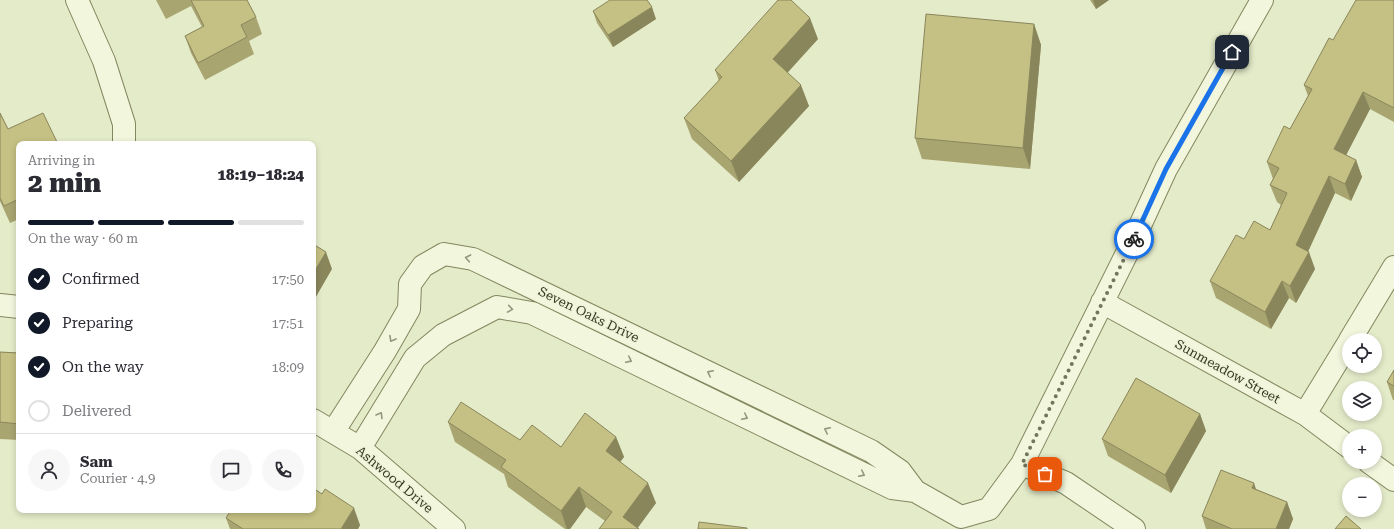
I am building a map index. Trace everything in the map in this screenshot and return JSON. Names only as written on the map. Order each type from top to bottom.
[{"type":"street","points":[[77,0],[104,61],[124,124],[124,141]]},
{"type":"street","points":[[1134,529],[1066,483],[1022,464],[1132,243],[1166,169],[1262,0]]},
{"type":"street","name":"Seven Oaks Drive","points":[[333,432],[385,351],[408,309],[410,284],[423,266],[444,254],[473,258],[871,451],[900,471],[915,491]]},
{"type":"street","points":[[1355,333],[1394,267]]},
{"type":"street","name":"Sunmeadow Street","points":[[1102,302],[1305,414],[1342,442]]},
{"type":"street","points":[[0,306],[16,308]]},
{"type":"street","name":"Seven Oaks Drive","points":[[360,448],[415,358],[443,335],[497,307],[532,313],[892,488],[915,491],[961,517],[989,509],[1022,464]]},
{"type":"street","points":[[1305,414],[1342,354]]},
{"type":"street","name":"Ashwood Drive","points":[[316,422],[360,448],[454,529]]},
{"type":"street","points":[[1379,469],[1394,480]]},
{"type":"building","points":[[191,0],[247,0],[256,17],[241,25],[247,37],[198,63],[185,36],[204,26]]},
{"type":"building","points":[[610,0],[647,0],[652,7],[608,35],[593,11]]},
{"type":"building","points":[[778,0],[791,0],[810,18],[773,59],[801,85],[731,161],[684,118],[722,77],[715,70]]},
{"type":"building","points":[[1356,0],[1394,0],[1394,108],[1363,92],[1334,149],[1356,160],[1345,184],[1329,176],[1296,245],[1309,252],[1290,286],[1282,281],[1265,312],[1210,281],[1236,235],[1244,239],[1254,221],[1270,230],[1287,193],[1270,185],[1279,168],[1267,162],[1284,126],[1290,129],[1312,89],[1304,85],[1329,38],[1333,40]]},
{"type":"building","points":[[926,14],[1034,24],[1023,148],[915,138]]},
{"type":"building","points":[[0,113],[8,129],[43,113],[57,141],[16,141],[16,200],[4,206],[0,198]]},
{"type":"building","points":[[316,246],[326,252],[316,269]]},
{"type":"building","points":[[0,352],[16,353],[16,424],[0,422]]},
{"type":"building","points":[[1394,370],[1394,386],[1387,382]]},
{"type":"building","points":[[1136,378],[1200,414],[1165,475],[1102,439]]},
{"type":"building","points":[[461,402],[520,440],[532,425],[561,447],[585,413],[616,437],[606,451],[648,483],[623,517],[639,529],[599,529],[612,512],[579,487],[561,511],[501,467],[506,460],[448,422]]},
{"type":"building","points":[[1221,470],[1254,483],[1252,488],[1287,502],[1276,529],[1232,529],[1202,516]]},
{"type":"building","points":[[325,489],[354,508],[341,529],[243,529],[226,518],[229,513],[316,513],[316,490],[322,494]]},
{"type":"building","points":[[1345,517],[1347,517],[1361,529],[1335,529]]},
{"type":"building","points":[[699,522],[747,528],[747,529],[698,529]]},
{"type":"way so far","points":[[1045,474],[1022,464],[1134,239]]},
{"type":"route","points":[[1134,239],[1166,169],[1232,52]]}]
